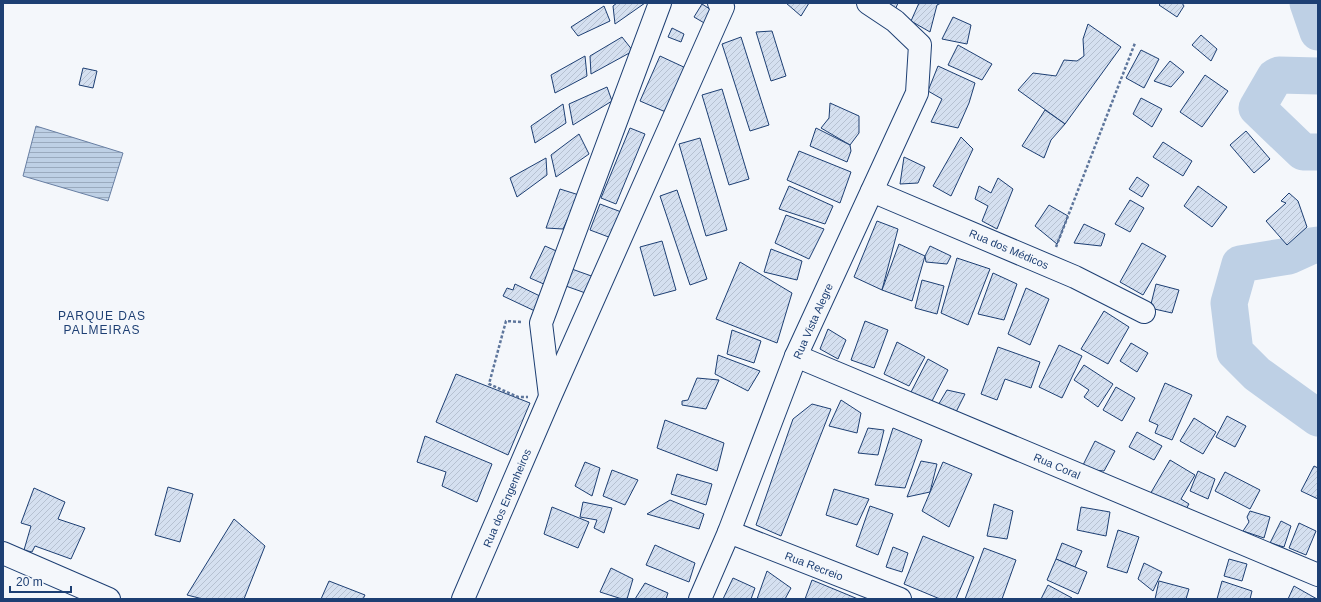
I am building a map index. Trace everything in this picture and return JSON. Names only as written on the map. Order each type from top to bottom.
[{"type":"street","points":[[550,397],[542,323],[660,3]]},
{"type":"street","name":"Rua dos Engenheiros","points":[[463,599],[550,397],[723,7],[719,3]]},
{"type":"street","name":"Rua Vista Alegre","points":[[700,599],[729,532],[796,356],[917,93],[920,45],[895,21],[868,3]]},
{"type":"street","name":"Rua dos Médicos","points":[[872,191],[1075,277],[1144,312]]},
{"type":"street","name":"Rua Coral","points":[[796,356],[1318,575]]},
{"type":"street","name":"Rua Recreio","points":[[729,532],[900,599]]},
{"type":"street","points":[[3,553],[109,599]]},
{"type":"path","points":[[1048,266],[1135,44]]},
{"type":"path","points":[[542,323],[506,321],[489,384],[518,397],[550,397]]},
{"type":"water","points":[[36,126],[123,153],[108,201],[23,176]]},
{"type":"building","points":[[617,3],[645,3],[615,24],[613,6]]},
{"type":"building","points":[[786,3],[809,3],[801,16]]},
{"type":"building","points":[[880,3],[898,3],[895,10]]},
{"type":"building","points":[[919,3],[941,3],[937,5],[930,32],[911,21]]},
{"type":"building","points":[[1161,3],[1182,3],[1184,6],[1177,17],[1159,5]]},
{"type":"building","points":[[702,4],[713,11],[706,24],[694,17]]},
{"type":"building","points":[[604,6],[610,21],[578,36],[571,27]]},
{"type":"building","points":[[953,17],[971,25],[967,44],[942,39]]},
{"type":"building","points":[[1088,24],[1121,47],[1065,124],[1018,90],[1033,73],[1056,76],[1064,60],[1077,61],[1084,56],[1083,39]]},
{"type":"building","points":[[672,28],[684,34],[681,42],[668,37]]},
{"type":"building","points":[[772,31],[786,76],[771,81],[756,32]]},
{"type":"building","points":[[1201,35],[1217,49],[1211,61],[1192,45]]},
{"type":"building","points":[[622,37],[633,51],[591,74],[590,56]]},
{"type":"building","points":[[741,37],[769,125],[750,131],[722,44]]},
{"type":"building","points":[[958,45],[992,64],[982,80],[948,65]]},
{"type":"building","points":[[1141,50],[1159,59],[1144,88],[1126,78]]},
{"type":"building","points":[[585,56],[587,76],[555,93],[551,75]]},
{"type":"building","points":[[660,56],[688,69],[668,113],[640,101]]},
{"type":"building","points":[[1170,61],[1184,72],[1171,87],[1154,81]]},
{"type":"building","points":[[938,66],[975,83],[969,103],[958,128],[931,122],[942,99],[928,91]]},
{"type":"building","points":[[83,68],[97,71],[93,88],[79,85]]},
{"type":"building","points":[[1205,75],[1228,91],[1202,127],[1180,112]]},
{"type":"building","points":[[607,87],[612,101],[573,125],[569,104]]},
{"type":"building","points":[[722,89],[749,179],[729,185],[702,95]]},
{"type":"building","points":[[1141,98],[1162,109],[1152,127],[1133,114]]},
{"type":"building","points":[[830,103],[859,116],[859,133],[850,145],[821,128],[829,118]]},
{"type":"building","points":[[563,104],[566,123],[535,143],[531,126]]},
{"type":"building","points":[[1045,110],[1065,124],[1051,140],[1044,158],[1022,146]]},
{"type":"building","points":[[630,128],[645,134],[616,204],[601,198]]},
{"type":"building","points":[[816,128],[850,145],[851,151],[847,162],[810,146]]},
{"type":"building","points":[[1246,131],[1270,159],[1254,173],[1230,145]]},
{"type":"building","points":[[579,134],[589,154],[556,177],[551,155]]},
{"type":"building","points":[[961,137],[973,149],[951,196],[933,186]]},
{"type":"building","points":[[700,138],[727,230],[706,236],[679,144]]},
{"type":"building","points":[[1163,142],[1192,161],[1183,176],[1153,157]]},
{"type":"building","points":[[799,151],[851,172],[840,203],[787,180]]},
{"type":"building","points":[[904,157],[925,167],[918,183],[900,184]]},
{"type":"building","points":[[546,158],[547,175],[517,197],[510,178]]},
{"type":"building","points":[[1137,177],[1149,185],[1142,197],[1129,189]]},
{"type":"building","points":[[998,178],[1013,189],[997,229],[982,221],[988,206],[975,199],[979,186],[991,193]]},
{"type":"building","points":[[789,186],[833,206],[825,224],[779,209]]},
{"type":"building","points":[[1198,186],[1227,207],[1212,227],[1184,206]]},
{"type":"building","points":[[560,189],[579,195],[563,229],[546,228]]},
{"type":"building","points":[[677,190],[707,279],[690,285],[660,196]]},
{"type":"building","points":[[1289,193],[1298,201],[1307,227],[1287,245],[1266,221],[1286,203],[1281,201]]},
{"type":"building","points":[[1130,200],[1144,208],[1130,232],[1115,224]]},
{"type":"building","points":[[600,204],[624,213],[614,239],[590,230]]},
{"type":"building","points":[[1049,205],[1068,216],[1057,244],[1035,226]]},
{"type":"building","points":[[786,215],[824,229],[809,259],[775,243]]},
{"type":"building","points":[[877,221],[898,229],[882,290],[854,277]]},
{"type":"building","points":[[1084,224],[1105,234],[1101,246],[1074,243]]},
{"type":"building","points":[[662,241],[676,290],[654,296],[640,247]]},
{"type":"building","points":[[1142,243],[1166,256],[1143,295],[1120,282]]},
{"type":"building","points":[[899,244],[925,256],[912,301],[882,290]]},
{"type":"building","points":[[545,246],[561,253],[546,285],[530,278]]},
{"type":"building","points":[[930,246],[951,256],[947,264],[926,262],[925,256]]},
{"type":"building","points":[[771,249],[802,261],[797,280],[764,272]]},
{"type":"building","points":[[957,258],[990,269],[968,325],[941,313]]},
{"type":"building","points":[[740,262],[792,293],[777,343],[716,319]]},
{"type":"building","points":[[569,268],[597,278],[591,295],[563,285]]},
{"type":"building","points":[[993,273],[1017,284],[1004,320],[978,314]]},
{"type":"building","points":[[922,280],[944,286],[937,314],[915,308]]},
{"type":"building","points":[[515,284],[544,298],[537,312],[503,296],[507,288],[513,290]]},
{"type":"building","points":[[1156,284],[1179,290],[1172,313],[1150,308]]},
{"type":"building","points":[[1026,288],[1049,299],[1030,345],[1008,334]]},
{"type":"building","points":[[1104,311],[1129,327],[1108,364],[1081,349]]},
{"type":"building","points":[[865,321],[888,330],[874,368],[851,360]]},
{"type":"building","points":[[828,329],[846,340],[838,359],[820,349]]},
{"type":"building","points":[[732,330],[761,341],[754,363],[727,354]]},
{"type":"building","points":[[897,342],[925,357],[909,386],[884,374]]},
{"type":"building","points":[[1131,343],[1148,353],[1137,372],[1120,361]]},
{"type":"building","points":[[1059,345],[1082,356],[1062,398],[1039,387]]},
{"type":"building","points":[[998,347],[1040,362],[1031,388],[1005,379],[997,400],[981,394]]},
{"type":"building","points":[[718,355],[760,371],[748,391],[715,374]]},
{"type":"building","points":[[928,359],[948,370],[932,401],[910,394]]},
{"type":"building","points":[[1084,365],[1113,384],[1098,407],[1084,397],[1089,390],[1074,380]]},
{"type":"building","points":[[456,374],[530,403],[508,455],[436,422]]},
{"type":"building","points":[[697,378],[719,380],[706,409],[682,405],[682,401],[688,400]]},
{"type":"building","points":[[1165,383],[1192,395],[1172,440],[1155,433],[1158,425],[1149,421]]},
{"type":"building","points":[[1116,387],[1135,398],[1122,421],[1103,410]]},
{"type":"building","points":[[947,390],[965,394],[956,412],[937,407]]},
{"type":"building","points":[[841,400],[861,413],[857,433],[829,426]]},
{"type":"building","points":[[812,404],[831,409],[781,536],[756,525],[793,419]]},
{"type":"building","points":[[1227,416],[1246,426],[1235,447],[1216,437]]},
{"type":"building","points":[[1194,418],[1216,432],[1203,454],[1180,441]]},
{"type":"building","points":[[665,420],[724,443],[717,471],[657,448]]},
{"type":"building","points":[[868,428],[884,430],[878,455],[858,453]]},
{"type":"building","points":[[893,428],[922,440],[905,488],[875,485]]},
{"type":"building","points":[[1137,432],[1162,446],[1154,460],[1129,447]]},
{"type":"building","points":[[425,436],[492,464],[477,502],[442,486],[446,472],[417,462]]},
{"type":"building","points":[[1095,441],[1115,451],[1104,471],[1093,470],[1083,465]]},
{"type":"building","points":[[1170,460],[1195,475],[1181,499],[1189,504],[1182,516],[1149,496]]},
{"type":"building","points":[[921,461],[937,464],[930,492],[907,497]]},
{"type":"building","points":[[585,462],[600,468],[592,496],[575,486]]},
{"type":"building","points":[[943,462],[972,474],[949,527],[922,511]]},
{"type":"building","points":[[1314,466],[1318,468],[1318,499],[1301,491]]},
{"type":"building","points":[[612,470],[638,480],[625,505],[603,496]]},
{"type":"building","points":[[1198,471],[1215,479],[1208,499],[1190,491]]},
{"type":"building","points":[[1225,472],[1260,490],[1250,509],[1215,491]]},
{"type":"building","points":[[677,474],[712,484],[706,505],[671,494]]},
{"type":"building","points":[[168,487],[193,494],[180,542],[155,535]]},
{"type":"building","points":[[34,488],[65,502],[58,519],[85,528],[71,559],[35,546],[32,552],[24,550],[31,526],[21,523]]},
{"type":"building","points":[[834,489],[869,499],[857,525],[826,515]]},
{"type":"building","points":[[670,500],[704,514],[699,529],[647,514]]},
{"type":"building","points":[[583,502],[612,508],[604,533],[594,528],[597,520],[580,517]]},
{"type":"building","points":[[994,504],[1013,511],[1007,539],[987,536]]},
{"type":"building","points":[[870,506],[893,514],[878,555],[856,546]]},
{"type":"building","points":[[552,507],[589,522],[578,548],[544,534]]},
{"type":"building","points":[[1081,507],[1110,512],[1106,536],[1077,530]]},
{"type":"building","points":[[1250,511],[1270,517],[1264,538],[1243,531],[1249,522],[1247,517]]},
{"type":"building","points":[[234,519],[265,546],[244,599],[203,599],[187,595]]},
{"type":"building","points":[[1281,521],[1291,526],[1284,547],[1270,543]]},
{"type":"building","points":[[1299,523],[1316,531],[1306,555],[1289,548]]},
{"type":"building","points":[[1118,530],[1139,537],[1127,573],[1107,567]]},
{"type":"building","points":[[923,536],[974,557],[956,599],[940,599],[904,584]]},
{"type":"building","points":[[1062,543],[1082,551],[1075,567],[1056,559]]},
{"type":"building","points":[[655,545],[695,563],[689,582],[646,565]]},
{"type":"building","points":[[893,547],[908,553],[902,572],[886,567]]},
{"type":"building","points":[[984,548],[1016,560],[1002,599],[965,599]]},
{"type":"building","points":[[1056,559],[1087,572],[1078,594],[1047,580]]},
{"type":"building","points":[[1229,559],[1247,564],[1242,581],[1224,576]]},
{"type":"building","points":[[1144,563],[1162,572],[1153,591],[1138,579]]},
{"type":"building","points":[[611,568],[633,579],[627,599],[622,599],[600,592]]},
{"type":"building","points":[[767,571],[791,588],[785,599],[757,599]]},
{"type":"building","points":[[733,578],[755,588],[751,599],[723,599]]},
{"type":"building","points":[[812,580],[858,599],[805,599]]},
{"type":"building","points":[[329,581],[365,595],[363,599],[321,599]]},
{"type":"building","points":[[1159,581],[1189,589],[1186,599],[1155,599]]},
{"type":"building","points":[[1222,581],[1252,591],[1250,599],[1217,599]]},
{"type":"building","points":[[645,583],[668,593],[666,599],[635,599]]},
{"type":"building","points":[[1048,585],[1072,598],[1041,599]]},
{"type":"building","points":[[1294,586],[1317,599],[1288,599]]},
{"type":"waterway","points":[[1308,3],[1318,32]]},
{"type":"waterway","points":[[1318,76],[1279,75],[1275,77],[1257,108],[1303,152],[1318,152]]},
{"type":"waterway","points":[[1318,245],[1311,246],[1289,256],[1240,264],[1229,303],[1235,352],[1257,374],[1318,418]]},
{"type":"district","name":"PARQUE DAS PALMEIRAS","points":[[102,323]]}]
